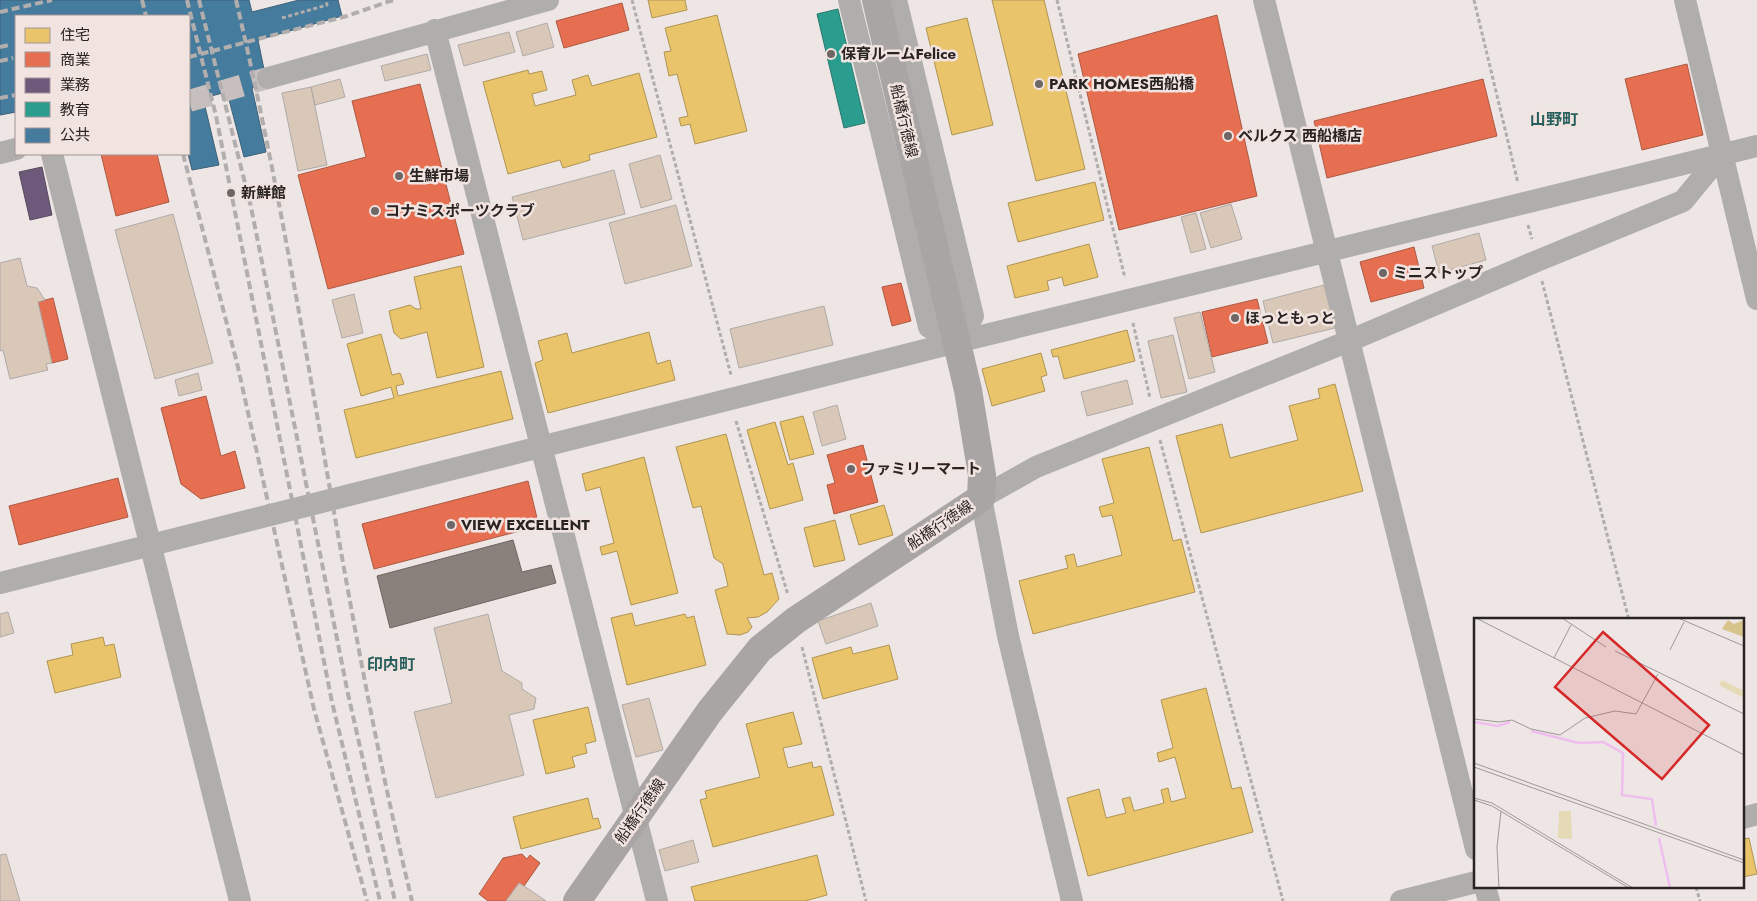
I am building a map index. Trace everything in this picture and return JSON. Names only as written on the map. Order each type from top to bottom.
[{"type":"main road","name":"船橋行徳線","points":[[577,901],[746,663],[796,620],[981,498],[982,475],[968,390],[876,0]]},
{"type":"street","points":[[268,78],[548,0]]},
{"type":"street","points":[[849,0],[928,327],[957,342]]},
{"type":"street","points":[[896,0],[973,316],[957,342]]},
{"type":"street","points":[[1264,0],[1474,841]]},
{"type":"street","points":[[1686,0],[1721,155],[1757,299]]},
{"type":"street","points":[[435,30],[657,901]]},
{"type":"street","points":[[0,583],[957,342],[1757,146]]},
{"type":"street","points":[[0,152],[15,149]]},
{"type":"street","points":[[52,155],[240,901]]},
{"type":"street","points":[[1072,901],[1008,636],[981,498],[1036,467],[1349,342],[1537,261],[1683,202],[1721,155]]},
{"type":"street","points":[[1744,818],[1757,814]]},
{"type":"street","points":[[1401,901],[1474,883]]},
{"type":"street","points":[[1485,888],[1489,901]]},
{"type":"path","points":[[282,18],[327,5],[326,0]]},
{"type":"path","points":[[632,0],[732,376]]},
{"type":"path","points":[[1057,0],[1125,278]]},
{"type":"path","points":[[1474,0],[1537,261],[1627,618]]},
{"type":"path","points":[[1133,323],[1155,419],[1283,901]]},
{"type":"path","points":[[736,421],[796,620],[866,901]]},
{"type":"path","points":[[1696,888],[1700,901]]},
{"type":"building: 住宅","points":[[648,0],[685,0],[687,10],[652,18]]},
{"type":"building: 住宅","name":"PARK HOMES西船橋","points":[[992,0],[1044,0],[1085,169],[1036,181]]},
{"type":"building: 住宅","points":[[717,15],[747,131],[695,144],[690,124],[681,126],[679,118],[688,116],[677,74],[669,76],[664,52],[671,51],[665,28]]},
{"type":"building: 住宅","points":[[967,18],[993,125],[952,135],[926,28]]},
{"type":"building: 住宅","points":[[528,70],[529,74],[542,71],[547,90],[532,94],[535,106],[576,95],[572,80],[588,75],[592,86],[639,73],[657,137],[589,155],[590,160],[563,168],[560,160],[508,174],[483,82]]},
{"type":"building: 住宅","points":[[1095,182],[1104,220],[1018,242],[1008,203]]},
{"type":"building: 住宅","points":[[1089,244],[1098,277],[1064,286],[1062,277],[1047,281],[1049,290],[1015,298],[1007,266]]},
{"type":"building: 住宅","points":[[461,266],[484,367],[437,378],[427,332],[401,339],[394,333],[389,311],[410,305],[416,309],[421,309],[414,277]]},
{"type":"building: 住宅","points":[[1127,330],[1135,361],[1064,379],[1058,356],[1053,357],[1051,350]]},
{"type":"building: 住宅","points":[[649,332],[657,364],[670,360],[675,380],[548,413],[535,363],[543,360],[538,341],[567,333],[572,353]]},
{"type":"building: 住宅","points":[[381,334],[392,375],[400,373],[404,384],[396,386],[398,396],[501,371],[513,419],[356,458],[344,410],[394,398],[391,387],[361,396],[347,344]]},
{"type":"building: 住宅","points":[[1041,353],[1047,375],[1041,377],[1045,391],[992,406],[982,369]]},
{"type":"building: 住宅","points":[[1335,384],[1363,491],[1201,533],[1176,436],[1222,424],[1230,458],[1298,440],[1289,406],[1320,398],[1318,389]]},
{"type":"building: 住宅","points":[[803,416],[814,454],[790,460],[780,422]]},
{"type":"building: 住宅","points":[[775,422],[788,465],[793,463],[803,500],[770,509],[747,430]]},
{"type":"building: 住宅","points":[[726,434],[764,575],[772,573],[779,599],[767,612],[758,617],[747,618],[752,627],[748,632],[740,635],[727,634],[715,590],[728,586],[723,564],[714,558],[701,506],[693,508],[676,447]]},
{"type":"building: 住宅","points":[[1149,447],[1173,541],[1181,539],[1195,592],[1033,634],[1019,581],[1068,568],[1065,556],[1074,554],[1077,567],[1122,555],[1112,515],[1102,517],[1099,507],[1114,503],[1102,459]]},
{"type":"building: 住宅","points":[[644,457],[678,593],[631,605],[617,551],[602,555],[600,547],[614,543],[600,487],[586,491],[582,474]]},
{"type":"building: 住宅","points":[[884,505],[893,535],[859,545],[850,515]]},
{"type":"building: 住宅","points":[[835,520],[845,560],[814,567],[804,528]]},
{"type":"building: 住宅","points":[[632,613],[635,626],[685,614],[687,618],[694,616],[706,665],[627,685],[611,618]]},
{"type":"building: 住宅","points":[[103,637],[105,646],[114,644],[121,677],[55,693],[47,661],[73,655],[71,644]]},
{"type":"building: 住宅","points":[[889,645],[898,679],[823,699],[812,658],[851,647],[853,654]]},
{"type":"building: 住宅","points":[[1206,688],[1232,789],[1241,787],[1253,832],[1088,876],[1067,798],[1099,789],[1106,818],[1126,813],[1122,799],[1130,797],[1134,811],[1164,803],[1161,790],[1168,788],[1171,802],[1186,798],[1175,757],[1159,762],[1157,753],[1173,748],[1161,700]]},
{"type":"building: 住宅","points":[[588,707],[596,741],[585,744],[587,753],[572,757],[575,767],[546,774],[533,720]]},
{"type":"building: 住宅","points":[[793,712],[802,744],[783,748],[788,768],[812,762],[813,768],[821,766],[834,815],[713,847],[700,800],[707,798],[705,791],[760,777],[746,724]]},
{"type":"building: 住宅","points":[[588,798],[593,819],[598,818],[601,828],[521,849],[513,817]]},
{"type":"building: 住宅","points":[[1749,838],[1757,874],[1744,877],[1744,839]]},
{"type":"building: 住宅","points":[[817,855],[827,895],[805,901],[695,901],[691,887]]},
{"type":"building: 商業","points":[[622,3],[629,30],[564,48],[556,21]]},
{"type":"building: 商業","points":[[1217,15],[1257,196],[1119,230],[1078,54]]},
{"type":"building: 商業","points":[[1687,64],[1703,135],[1642,150],[1625,79]]},
{"type":"building: 商業","points":[[1483,79],[1497,136],[1327,178],[1314,121]]},
{"type":"building: 商業","points":[[420,84],[464,254],[328,289],[298,175],[366,157],[352,101]]},
{"type":"building: 商業","points":[[101,155],[157,155],[169,202],[116,216]]},
{"type":"building: 商業","points":[[1414,247],[1424,288],[1371,302],[1360,262]]},
{"type":"building: 商業","points":[[901,283],[911,321],[892,326],[882,287]]},
{"type":"building: 商業","points":[[53,298],[68,359],[52,363],[38,302]]},
{"type":"building: 商業","points":[[1257,299],[1268,343],[1212,357],[1202,312]]},
{"type":"building: 商業","points":[[206,396],[221,456],[235,451],[245,488],[201,499],[181,484],[161,408]]},
{"type":"building: 商業","name":"ファミリーマート","points":[[863,445],[878,502],[834,514],[827,485],[835,483],[827,455]]},
{"type":"building: 商業","points":[[118,478],[128,517],[19,545],[9,506]]},
{"type":"building: 商業","name":"VIEW EXCELLENT","points":[[528,481],[539,526],[374,569],[362,524]]},
{"type":"building: 商業","points":[[522,854],[527,859],[530,855],[540,863],[524,886],[519,883],[506,901],[488,901],[479,894],[503,858]]},
{"type":"building: 業務","points":[[42,167],[52,215],[30,220],[19,172]]},
{"type":"building: 教育","points":[[838,9],[865,123],[844,128],[817,14]]},
{"type":"building: 公共","points":[[0,0],[249,0],[252,12],[299,0],[338,0],[342,16],[258,40],[267,84],[252,88],[266,152],[244,157],[227,92],[203,98],[219,165],[192,170],[188,155],[190,155],[190,15],[15,15],[15,112],[0,115]]},
{"type":"building: 工業","points":[[513,540],[522,572],[551,565],[556,583],[390,628],[377,576]]},
{"type":"building: その他","points":[[547,23],[554,47],[523,56],[516,32]]},
{"type":"building: その他","points":[[509,32],[515,52],[464,66],[458,45]]},
{"type":"building: その他","points":[[427,54],[431,70],[385,81],[381,66]]},
{"type":"building: その他","points":[[340,79],[345,97],[315,105],[311,87]]},
{"type":"building: その他","points":[[311,87],[327,165],[298,171],[282,93]]},
{"type":"building: その他","points":[[660,155],[672,199],[641,208],[629,164]]},
{"type":"building: その他","points":[[614,170],[625,214],[523,240],[512,197]]},
{"type":"building: その他","points":[[1231,204],[1242,239],[1211,248],[1200,213]]},
{"type":"building: その他","points":[[676,205],[692,266],[625,284],[609,223]]},
{"type":"building: その他","points":[[1196,213],[1206,249],[1191,253],[1181,217]]},
{"type":"building: その他","points":[[173,214],[213,363],[155,379],[115,230]]},
{"type":"building: その他","points":[[1479,233],[1486,260],[1439,273],[1432,246]]},
{"type":"building: その他","points":[[20,258],[27,286],[37,288],[45,300],[38,302],[52,363],[46,364],[48,370],[10,379],[3,350],[0,351],[0,263]]},
{"type":"building: その他","points":[[1324,285],[1335,328],[1273,343],[1263,301]]},
{"type":"building: その他","points":[[354,294],[363,333],[342,338],[332,300]]},
{"type":"building: その他","points":[[824,306],[833,345],[739,368],[730,329]]},
{"type":"building: その他","points":[[1200,312],[1215,372],[1189,379],[1174,318]]},
{"type":"building: その他","points":[[1173,335],[1187,392],[1161,398],[1148,341]]},
{"type":"building: その他","points":[[198,373],[202,390],[179,396],[175,380]]},
{"type":"building: その他","points":[[1127,380],[1133,404],[1087,416],[1081,392]]},
{"type":"building: その他","points":[[837,405],[846,439],[822,446],[813,412]]},
{"type":"building: その他","points":[[871,603],[878,626],[826,644],[818,621]]},
{"type":"building: その他","points":[[8,612],[14,633],[0,637],[0,614]]},
{"type":"building: その他","points":[[488,614],[502,671],[522,683],[522,689],[536,698],[534,709],[509,715],[524,775],[436,798],[414,712],[452,703],[434,628]]},
{"type":"building: その他","points":[[649,698],[663,750],[636,757],[622,705]]},
{"type":"building: その他","points":[[693,840],[699,862],[665,871],[659,850]]},
{"type":"building: その他","points":[[6,854],[20,901],[0,901],[0,855]]},
{"type":"building: その他","points":[[519,883],[524,886],[546,901],[506,901]]},
{"type":"tunnel","points":[[190,101],[268,78]]},
{"type":"railway","points":[[0,12],[52,0]]},
{"type":"railway","points":[[142,0],[146,15]]},
{"type":"railway","points":[[187,0],[216,116],[332,702],[380,901]]},
{"type":"railway","points":[[199,0],[251,207],[348,694],[395,901]]},
{"type":"railway","points":[[236,0],[261,112],[283,225],[364,676],[412,901]]},
{"type":"railway","points":[[190,57],[347,16],[393,0]]},
{"type":"railway","points":[[0,47],[9,45]]},
{"type":"railway","points":[[0,61],[13,58]]},
{"type":"railway","points":[[0,98],[15,95]]},
{"type":"railway","points":[[183,155],[237,363],[314,709],[367,901]]},
{"type":"place","name":"保育ルームFelice","points":[[831,54]]},
{"type":"place","name":"PARK HOMES西船橋","points":[[1039,84]]},
{"type":"place","name":"ベルクス 西船橋店","points":[[1228,136]]},
{"type":"place","name":"生鮮市場","points":[[399,176]]},
{"type":"place","name":"新鮮館","points":[[231,193]]},
{"type":"place","name":"コナミスポーツクラブ","points":[[375,211]]},
{"type":"place","name":"ミニストップ","points":[[1383,273]]},
{"type":"place","name":"ほっともっと","points":[[1235,318]]},
{"type":"place","name":"ファミリーマート","points":[[851,469]]},
{"type":"place","name":"VIEW EXCELLENT","points":[[451,525]]},
{"type":"district","name":"山野町","points":[[1554,119]]},
{"type":"district","name":"印内町","points":[[391,664]]}]
